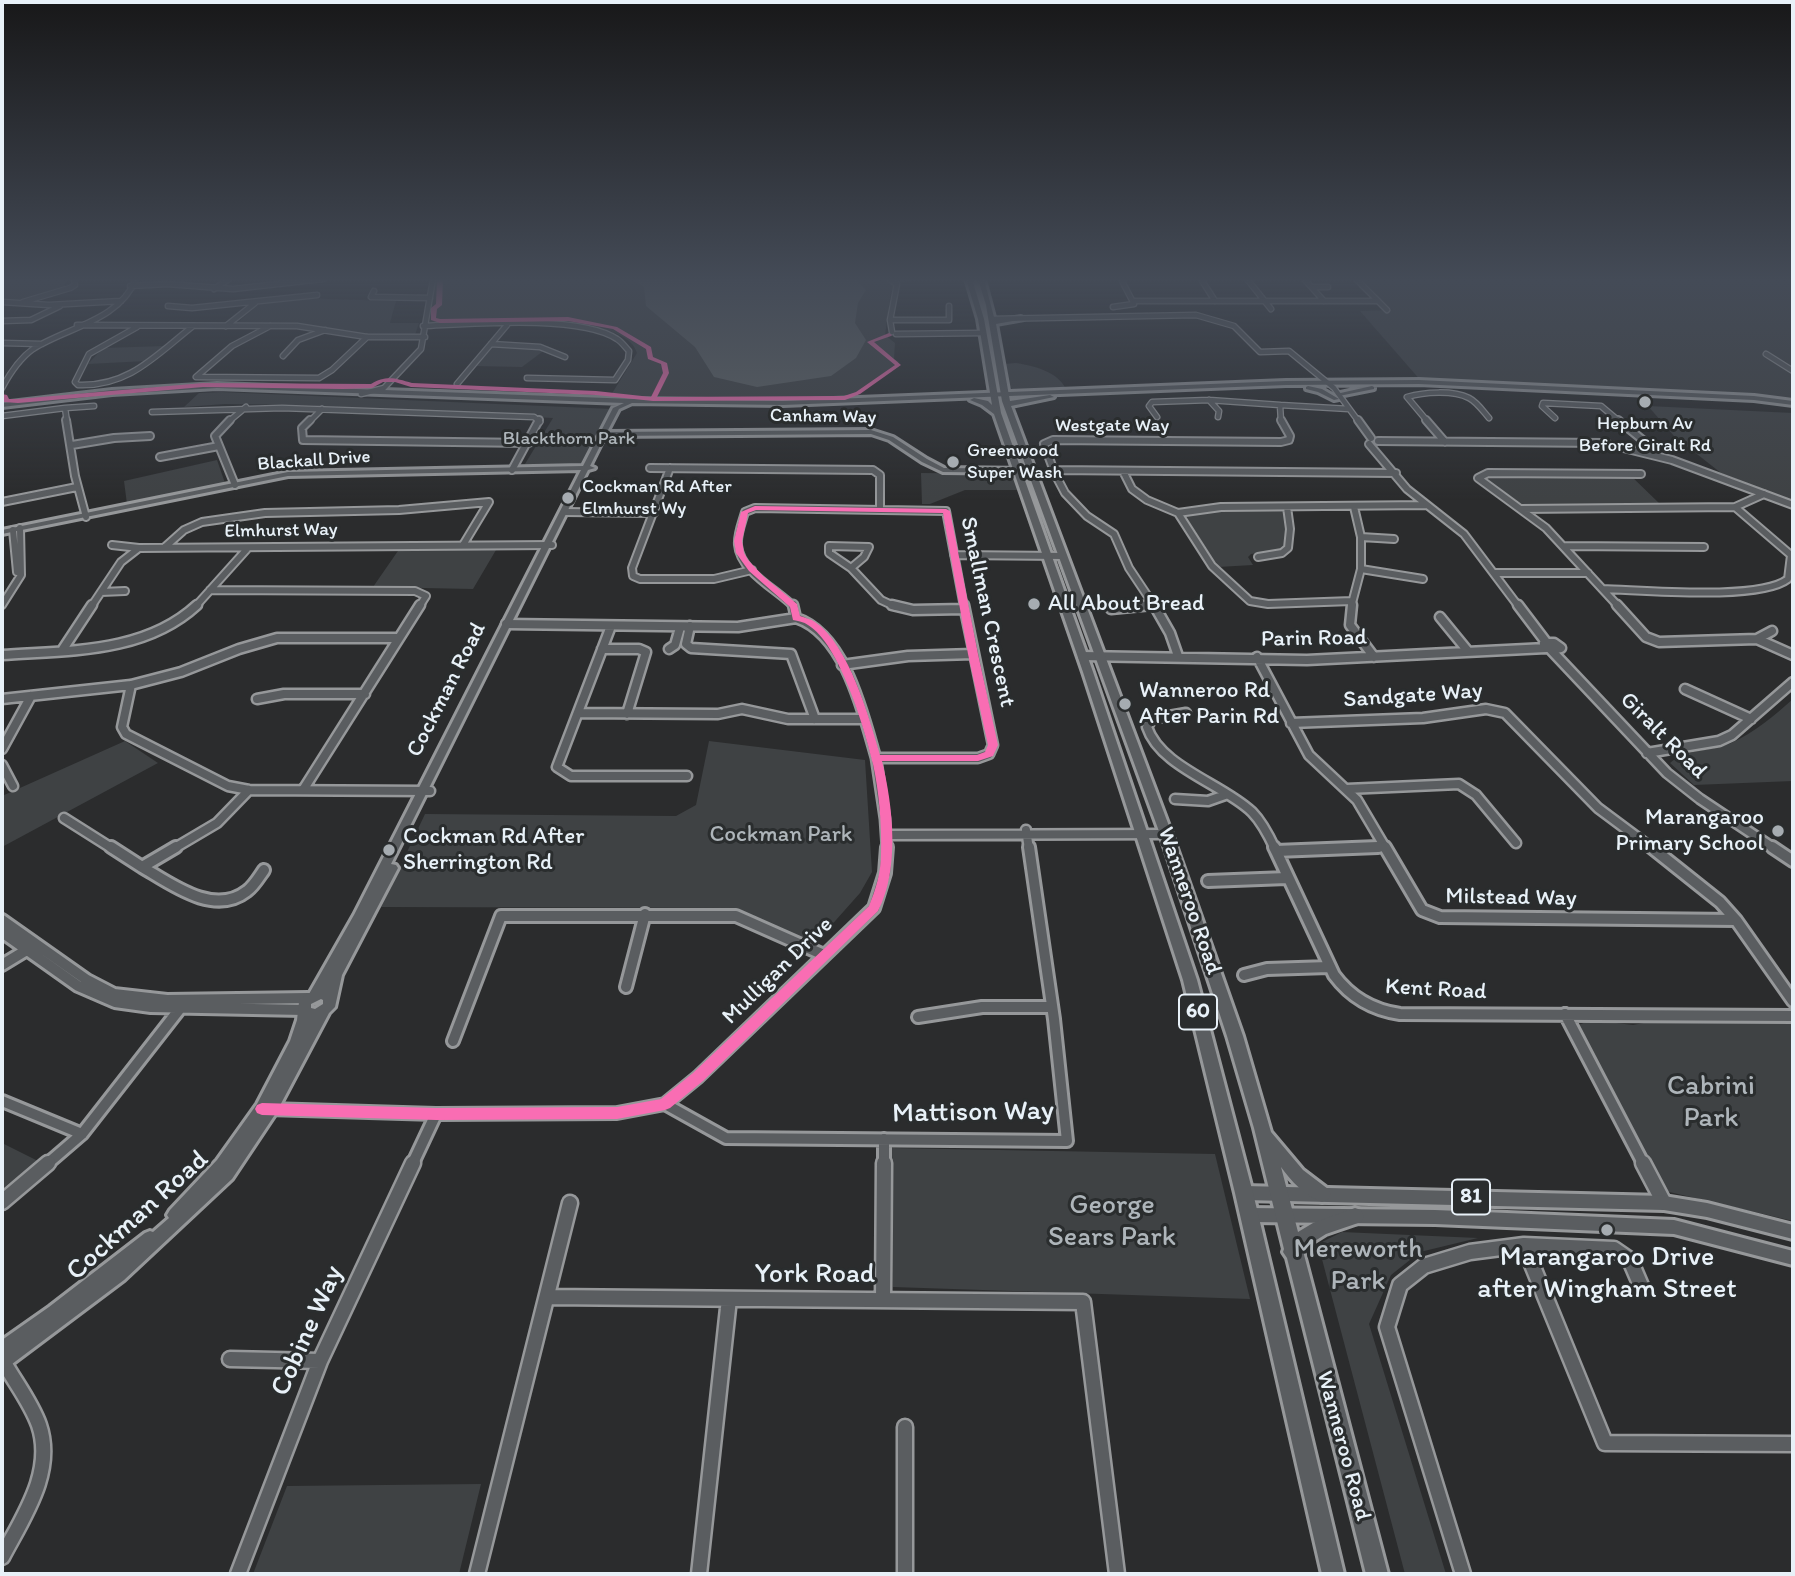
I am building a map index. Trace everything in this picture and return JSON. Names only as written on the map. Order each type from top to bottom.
[{"type":"highway","name":"Wanneroo Road","points":[[986,353],[997,413],[1081,653],[1189,980],[1244,1193],[1333,1574]]},
{"type":"highway","name":"Wanneroo Road","points":[[997,353],[1005,396],[1165,831],[1213,970],[1262,1128],[1377,1574]]},
{"type":"highway","points":[[988,369],[994,369],[993,364],[998,360]]},
{"type":"highway","points":[[1005,396],[1018,394]]},
{"type":"highway","points":[[972,398],[993,395]]},
{"type":"highway","points":[[1005,396],[1050,397]]},
{"type":"highway","points":[[972,398],[985,403],[997,413]]},
{"type":"highway","points":[[1262,1128],[1297,1175],[1322,1194]]},
{"type":"highway","points":[[1292,1252],[1297,1242],[1307,1234],[1355,1216]]},
{"type":"main road","points":[[1018,394],[1324,381],[1450,383],[1754,398],[1793,405]]},
{"type":"main road","points":[[1308,388],[1324,381],[1375,388],[1793,405]]},
{"type":"main road","points":[[3,404],[162,388],[217,386],[380,388],[606,402],[619,409],[782,407],[972,398]]},
{"type":"main road","points":[[1050,397],[1308,388],[1337,397],[1375,388]]},
{"type":"main road","points":[[3,404],[178,391],[256,390],[606,402],[783,403],[972,398]]},
{"type":"main road","points":[[993,395],[1005,396]]},
{"type":"main road","points":[[619,409],[635,401]]},
{"type":"main road","points":[[606,402],[611,413],[607,431]]},
{"type":"main road","name":"Cockman Road","points":[[2,1350],[55,1313],[153,1236],[218,1171],[267,1109],[298,1040],[308,1004],[360,915],[426,790],[619,409]]},
{"type":"main road","name":"Canham Way","points":[[607,431],[871,432],[892,437],[932,466],[943,470],[1032,470]]},
{"type":"main road","name":"Blackall Drive","points":[[2,533],[235,484],[309,474],[588,469]]},
{"type":"main road","name":"Cockman Road","points":[[2,1360],[118,1275],[227,1174],[323,1012],[331,1004],[335,975],[369,915],[426,790]]},
{"type":"main road","points":[[323,1012],[313,1014],[308,1004],[324,994],[330,997]]},
{"type":"main road","name":"81","points":[[1244,1193],[1664,1203],[1707,1210],[1793,1232]]},
{"type":"main road","name":"81","points":[[1249,1215],[1674,1227],[1793,1258]]},
{"type":"street","points":[[2,379],[12,363],[27,353]]},
{"type":"street","points":[[2,388],[17,363],[30,353]]},
{"type":"street","points":[[92,353],[75,382],[78,385],[100,386],[122,380],[162,353]]},
{"type":"street","points":[[224,353],[196,377],[318,378],[331,372],[348,353]]},
{"type":"street","points":[[284,356],[287,353]]},
{"type":"street","points":[[360,394],[384,388],[418,353]]},
{"type":"street","points":[[457,384],[484,353]]},
{"type":"street","points":[[559,353],[565,357]]},
{"type":"street","points":[[527,378],[615,380],[628,353]]},
{"type":"street","name":"Giralt Road","points":[[1293,353],[1324,381],[1373,441],[1394,473],[1430,505],[1468,533],[1550,646],[1650,753],[1700,799],[1793,862]]},
{"type":"street","points":[[1766,354],[1793,371]]},
{"type":"street","points":[[380,388],[391,396]]},
{"type":"street","points":[[1445,442],[1407,397],[1416,394],[1472,399],[1489,418]]},
{"type":"street","points":[[1157,417],[1149,406],[1152,402],[1209,400],[1346,409]]},
{"type":"street","points":[[1209,400],[1219,411],[1217,417]]},
{"type":"street","points":[[1555,418],[1542,406],[1543,403],[1601,406],[1644,441],[1639,449]]},
{"type":"street","name":"Westgate Way","points":[[1177,655],[1172,635],[1156,605],[1130,571],[1117,538],[1109,529],[1086,515],[1064,493],[1044,444],[1053,440],[1289,440],[1290,436],[1281,422],[1280,405]]},
{"type":"street","points":[[2,416],[94,406]]},
{"type":"street","points":[[235,484],[215,436],[218,430],[246,407]]},
{"type":"street","points":[[152,412],[246,407],[534,417],[540,421],[513,469]]},
{"type":"street","points":[[65,408],[66,439],[72,445],[78,487],[86,516]]},
{"type":"street","points":[[322,410],[302,428],[303,440],[529,443]]},
{"type":"street","points":[[72,445],[114,438],[150,436]]},
{"type":"street","points":[[1373,441],[1603,443],[1639,449],[1793,505]]},
{"type":"street","points":[[160,457],[219,446]]},
{"type":"street","points":[[650,468],[873,470],[880,475],[880,508]]},
{"type":"street","points":[[670,468],[632,568],[633,576],[714,579],[752,570]]},
{"type":"street","points":[[1053,470],[1394,473]]},
{"type":"street","points":[[1123,471],[1132,489],[1147,500],[1178,513],[1221,507],[1430,505]]},
{"type":"street","points":[[1641,474],[1488,472],[1479,475],[1480,480],[1546,528],[1646,637],[1652,640],[1757,639],[1793,655]]},
{"type":"street","points":[[2,502],[78,487]]},
{"type":"street","points":[[1521,509],[1735,507],[1765,494]]},
{"type":"street","points":[[165,547],[184,530],[202,522],[265,513],[399,510],[489,502],[463,545]]},
{"type":"street","points":[[1258,558],[1282,553],[1288,548],[1290,529],[1287,507]]},
{"type":"street","points":[[1354,507],[1361,537],[1361,569],[1352,601],[1350,625],[1373,656]]},
{"type":"street","points":[[1603,589],[1752,591],[1779,586],[1788,579],[1791,555],[1735,507]]},
{"type":"street","name":"Smallman Crescent","points":[[755,508],[946,511],[972,654],[993,744],[989,754],[978,758],[876,758]]},
{"type":"street","name":"Mulligan Drive","points":[[267,1109],[436,1114],[617,1112],[665,1104],[698,1077],[874,908],[887,876],[887,832],[876,758],[853,685],[826,638],[807,621],[796,618],[794,606],[752,570],[737,547],[745,512],[755,508]]},
{"type":"street","points":[[567,512],[654,513]]},
{"type":"street","points":[[1178,513],[1212,565],[1250,601],[1268,604],[1352,601]]},
{"type":"street","points":[[2,598],[16,574],[16,530]]},
{"type":"street","points":[[2,605],[23,575],[24,561],[16,530]]},
{"type":"street","points":[[1361,537],[1394,539]]},
{"type":"street","name":"Elmhurst Way","points":[[113,545],[139,548],[247,549],[328,545],[550,545]]},
{"type":"street","points":[[851,568],[864,557],[869,547],[829,546],[829,553],[851,568],[881,600],[895,607],[913,610],[964,610]]},
{"type":"street","points":[[1563,546],[1704,547]]},
{"type":"street","points":[[63,649],[121,562],[139,548]]},
{"type":"street","points":[[2,655],[117,644],[152,634],[183,617],[247,549]]},
{"type":"street","points":[[954,555],[1063,556]]},
{"type":"street","points":[[1361,569],[1423,579]]},
{"type":"street","points":[[1497,573],[1588,573]]},
{"type":"street","points":[[101,592],[125,590]]},
{"type":"street","points":[[210,590],[415,591],[426,596],[303,790]]},
{"type":"street","points":[[1111,609],[1156,605]]},
{"type":"street","points":[[1440,617],[1466,648]]},
{"type":"street","points":[[509,624],[753,626],[796,618]]},
{"type":"street","points":[[611,626],[557,767],[571,776],[687,776]]},
{"type":"street","points":[[690,626],[686,644],[691,648],[788,652],[815,719]]},
{"type":"street","points":[[669,649],[675,645],[679,631]]},
{"type":"street","points":[[1757,639],[1772,631]]},
{"type":"street","points":[[2,699],[131,685],[181,672],[239,649],[277,638],[399,638]]},
{"type":"street","name":"Parin Road","points":[[1081,653],[1258,659],[1373,656],[1466,648],[1550,646]]},
{"type":"street","points":[[602,649],[639,649],[646,652],[627,714]]},
{"type":"street","points":[[842,665],[908,656],[972,654]]},
{"type":"street","name":"Milstead Way","points":[[1258,659],[1291,723],[1314,760],[1347,789],[1368,816],[1418,907],[1434,916],[1736,920]]},
{"type":"street","points":[[1650,753],[1719,741],[1751,719],[1793,682]]},
{"type":"street","points":[[131,685],[122,727],[126,734],[228,786],[271,792],[426,790]]},
{"type":"street","points":[[1685,689],[1751,719]]},
{"type":"street","points":[[257,699],[284,694],[365,694]]},
{"type":"street","points":[[2,750],[31,696]]},
{"type":"street","points":[[578,713],[718,714],[742,709],[775,717],[864,719]]},
{"type":"street","name":"Sandgate Way","points":[[1291,723],[1423,718],[1486,709],[1500,710],[1510,716],[1598,808],[1694,879],[1736,920],[1793,1001]]},
{"type":"street","name":"Kent Road","points":[[1186,713],[1157,717],[1149,722],[1146,732],[1154,742],[1184,766],[1256,816],[1276,851],[1329,967],[1354,997],[1371,1007],[1388,1013],[1793,1016]]},
{"type":"street","name":"Giralt Road","points":[[1650,753],[1708,799],[1793,855]]},
{"type":"street","points":[[2,765],[13,786]]},
{"type":"street","points":[[1347,789],[1459,784],[1474,791],[1504,833],[1516,843]]},
{"type":"street","points":[[142,867],[217,823],[249,790]]},
{"type":"street","points":[[1175,799],[1208,801],[1225,794]]},
{"type":"street","points":[[64,818],[142,867],[200,899],[231,899],[247,891],[264,870]]},
{"type":"street","points":[[887,832],[1165,831]]},
{"type":"street","name":"Mattison Way","points":[[665,1104],[726,1138],[1067,1141],[1052,1007],[1026,832]]},
{"type":"street","points":[[1276,851],[1384,847]]},
{"type":"street","points":[[1208,881],[1287,878]]},
{"type":"street","points":[[626,987],[645,914]]},
{"type":"street","points":[[453,1041],[501,916],[736,916],[824,955]]},
{"type":"street","points":[[2,920],[31,948],[78,986],[102,998],[133,1005],[308,1004]]},
{"type":"street","points":[[2,932],[31,948]]},
{"type":"street","points":[[2,965],[31,948]]},
{"type":"street","points":[[1244,975],[1267,970],[1329,967]]},
{"type":"street","points":[[2,1202],[82,1134],[183,1004]]},
{"type":"street","points":[[918,1017],[982,1007],[1052,1007]]},
{"type":"street","points":[[1565,1014],[1664,1203]]},
{"type":"street","points":[[2,1101],[82,1134]]},
{"type":"street","name":"Cobine Way","points":[[238,1574],[320,1361],[436,1114]]},
{"type":"street","points":[[883,1300],[884,1139]]},
{"type":"street","points":[[477,1574],[570,1203]]},
{"type":"street","points":[[1463,1574],[1387,1327],[1400,1285],[1424,1266],[1470,1252],[1524,1245],[1614,1249],[1630,1260],[1642,1288]]},
{"type":"street","points":[[1524,1245],[1605,1443],[1793,1444]]},
{"type":"street","name":"York Road","points":[[548,1297],[1083,1302],[1116,1574]]},
{"type":"street","points":[[699,1574],[729,1299]]},
{"type":"street","points":[[230,1359],[320,1361]]},
{"type":"street","points":[[2,1360],[39,1427],[45,1456],[30,1501],[2,1557]]},
{"type":"street","points":[[905,1427],[905,1574]]},
{"type":"green space","points":[[99,353],[157,353],[146,361],[88,364]]},
{"type":"green space","points":[[487,353],[541,353],[522,367],[476,366]]},
{"type":"green space","points":[[637,353],[894,353],[894,359],[899,362],[850,399],[733,400],[611,395]]},
{"type":"green space","points":[[1396,353],[1793,353],[1793,398],[1422,382]]},
{"type":"green space","points":[[1016,363],[1051,374],[1066,389],[1013,390],[1009,386],[1004,364]]},
{"type":"green space","name":"Blackthorn Park","points":[[199,393],[612,409],[584,464],[525,464],[553,418],[300,405],[225,404],[184,407]]},
{"type":"green space","points":[[1648,406],[1793,413],[1793,501],[1721,473],[1674,436]]},
{"type":"green space","points":[[217,460],[225,483],[127,504],[124,481]]},
{"type":"green space","points":[[921,473],[1012,474],[1018,490],[965,490],[930,504],[922,504]]},
{"type":"green space","points":[[1486,475],[1630,475],[1660,504],[1525,506],[1484,480]]},
{"type":"green space","points":[[1223,508],[1283,509],[1287,531],[1283,550],[1251,554],[1248,557],[1253,565],[1218,567],[1185,515]]},
{"type":"green space","points":[[400,548],[496,550],[473,589],[373,587]]},
{"type":"green space","points":[[1793,699],[1793,781],[1694,785],[1670,763],[1691,752],[1724,746],[1740,739]]},
{"type":"green space","points":[[125,741],[158,763],[2,847],[2,796]]},
{"type":"green space","name":"Cockman Park","points":[[709,741],[865,760],[872,872],[860,893],[812,947],[736,908],[381,907],[425,814],[676,816],[696,805]]},
{"type":"green space","name":"Cabrini Park","points":[[1591,1020],[1633,1025],[1654,1021],[1793,1022],[1793,1221],[1665,1191],[1576,1026]]},
{"type":"green space","points":[[2,1143],[38,1161],[2,1189]]},
{"type":"green space","name":"George Sears Park","points":[[892,1148],[1215,1154],[1250,1299],[893,1287]]},
{"type":"green space","name":"Mereworth Park","points":[[1342,1232],[1478,1238],[1420,1252],[1391,1275],[1369,1324],[1446,1574],[1405,1574],[1318,1244]]},
{"type":"green space","points":[[481,1484],[459,1574],[253,1574],[287,1486]]},
{"type":"shaded area","points":[[699,353],[859,353],[856,358],[831,376],[757,387],[714,377]]},
{"type":"cycle path","points":[[649,353],[650,358],[664,363],[666,373],[653,399]]},
{"type":"cycle path","points":[[2,396],[5,396],[6,401],[18,401],[203,385],[343,387],[372,386],[382,380],[396,380],[411,385],[596,393],[653,399],[845,398],[858,393],[898,365],[883,353]]},
{"type":"cycle path","points":[[262,1109],[436,1114],[617,1113],[665,1104],[698,1077],[874,908],[885,873],[887,837],[878,764],[876,758],[865,722],[848,676],[825,636],[811,623],[796,618],[794,606],[744,561],[738,541],[745,512],[755,508],[946,511],[993,745],[989,754],[978,758],[876,758]]},
{"type":"place","name":"Hepburn Av Before Giralt Rd","points":[[1645,402]]},
{"type":"place","name":"Greenwood Super Wash","points":[[953,462]]},
{"type":"place","name":"Cockman Rd After Elmhurst Wy","points":[[568,498]]},
{"type":"place","name":"All About Bread","points":[[1034,604]]},
{"type":"place","name":"Wanneroo Rd After Parin Rd","points":[[1125,704]]},
{"type":"place","name":"Marangaroo Primary School","points":[[1778,831]]},
{"type":"place","name":"Cockman Rd After Sherrington Rd","points":[[389,850]]},
{"type":"place","name":"Marangaroo Drive after Wingham Street","points":[[1607,1230]]}]
